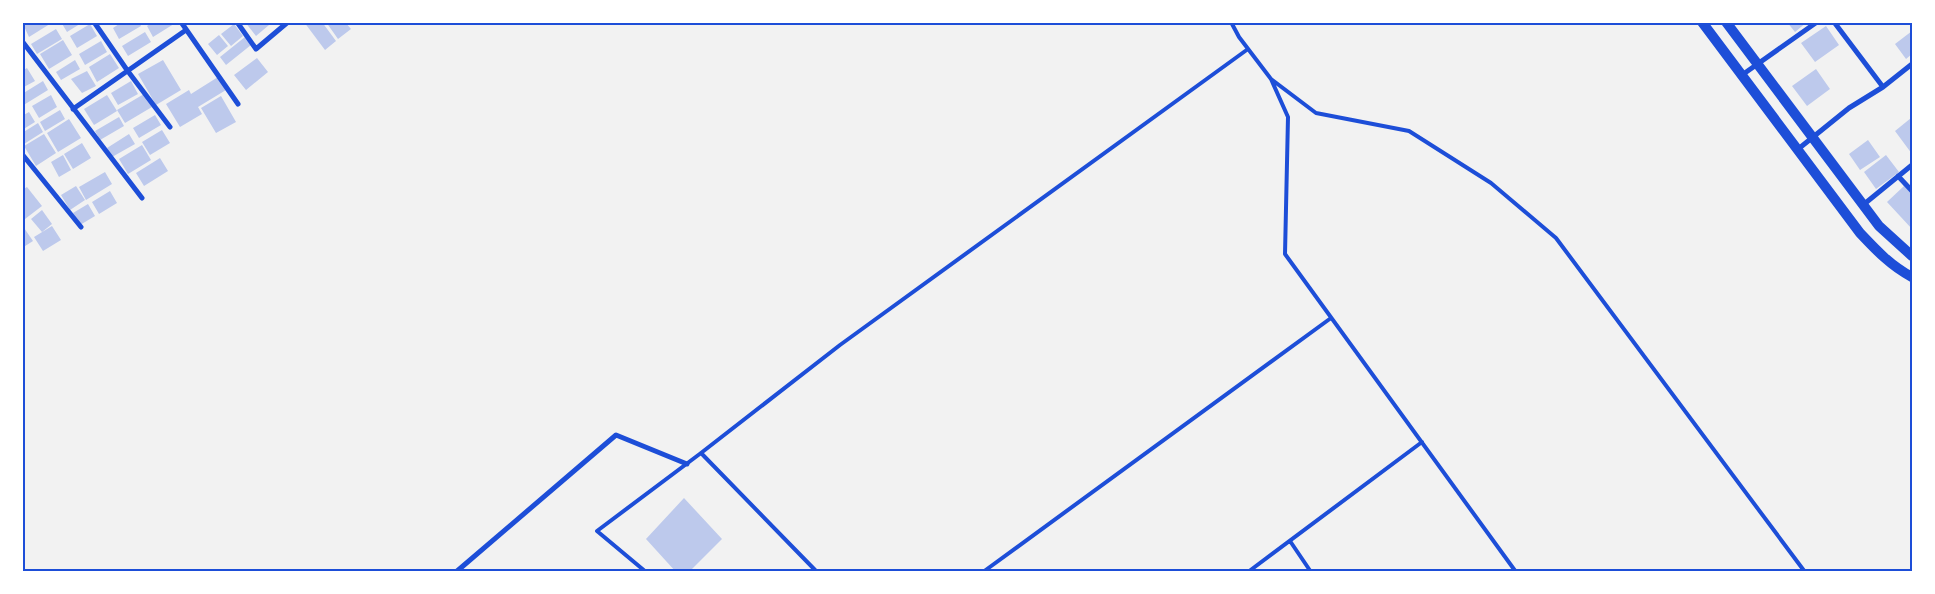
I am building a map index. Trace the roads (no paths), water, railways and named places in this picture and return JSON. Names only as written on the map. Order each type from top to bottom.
[{"type":"main road","points":[[1702,22],[1860,233],[1882,256],[1912,277]]},
{"type":"main road","points":[[1726,22],[1862,206],[1879,226],[1912,256]]},
{"type":"street","points":[[94,22],[170,127]]},
{"type":"street","points":[[181,22],[238,104]]},
{"type":"street","points":[[237,22],[256,49],[288,22]]},
{"type":"street","points":[[1741,76],[1817,22]]},
{"type":"street","points":[[1834,22],[1883,87]]},
{"type":"street","points":[[73,109],[186,30]]},
{"type":"street","points":[[22,41],[142,198]]},
{"type":"street","points":[[1797,150],[1849,108],[1883,87],[1912,64]]},
{"type":"street","points":[[22,154],[81,227]]},
{"type":"street","points":[[1862,206],[1912,165]]},
{"type":"street","points":[[1898,176],[1912,191]]},
{"type":"street","points":[[456,572],[616,435],[687,464]]},
{"type":"lane","points":[[1231,22],[1248,49],[1271,79],[1288,117],[1284,254],[1516,572]]},
{"type":"lane","points":[[646,572],[597,531],[840,345],[1248,49]]},
{"type":"lane","points":[[1271,79],[1316,113],[1409,131],[1491,183],[1556,238],[1805,572]]},
{"type":"lane","points":[[983,572],[1331,318]]},
{"type":"lane","points":[[1248,572],[1422,442]]},
{"type":"lane","points":[[701,453],[817,572]]},
{"type":"lane","points":[[1290,541],[1311,572]]}]
